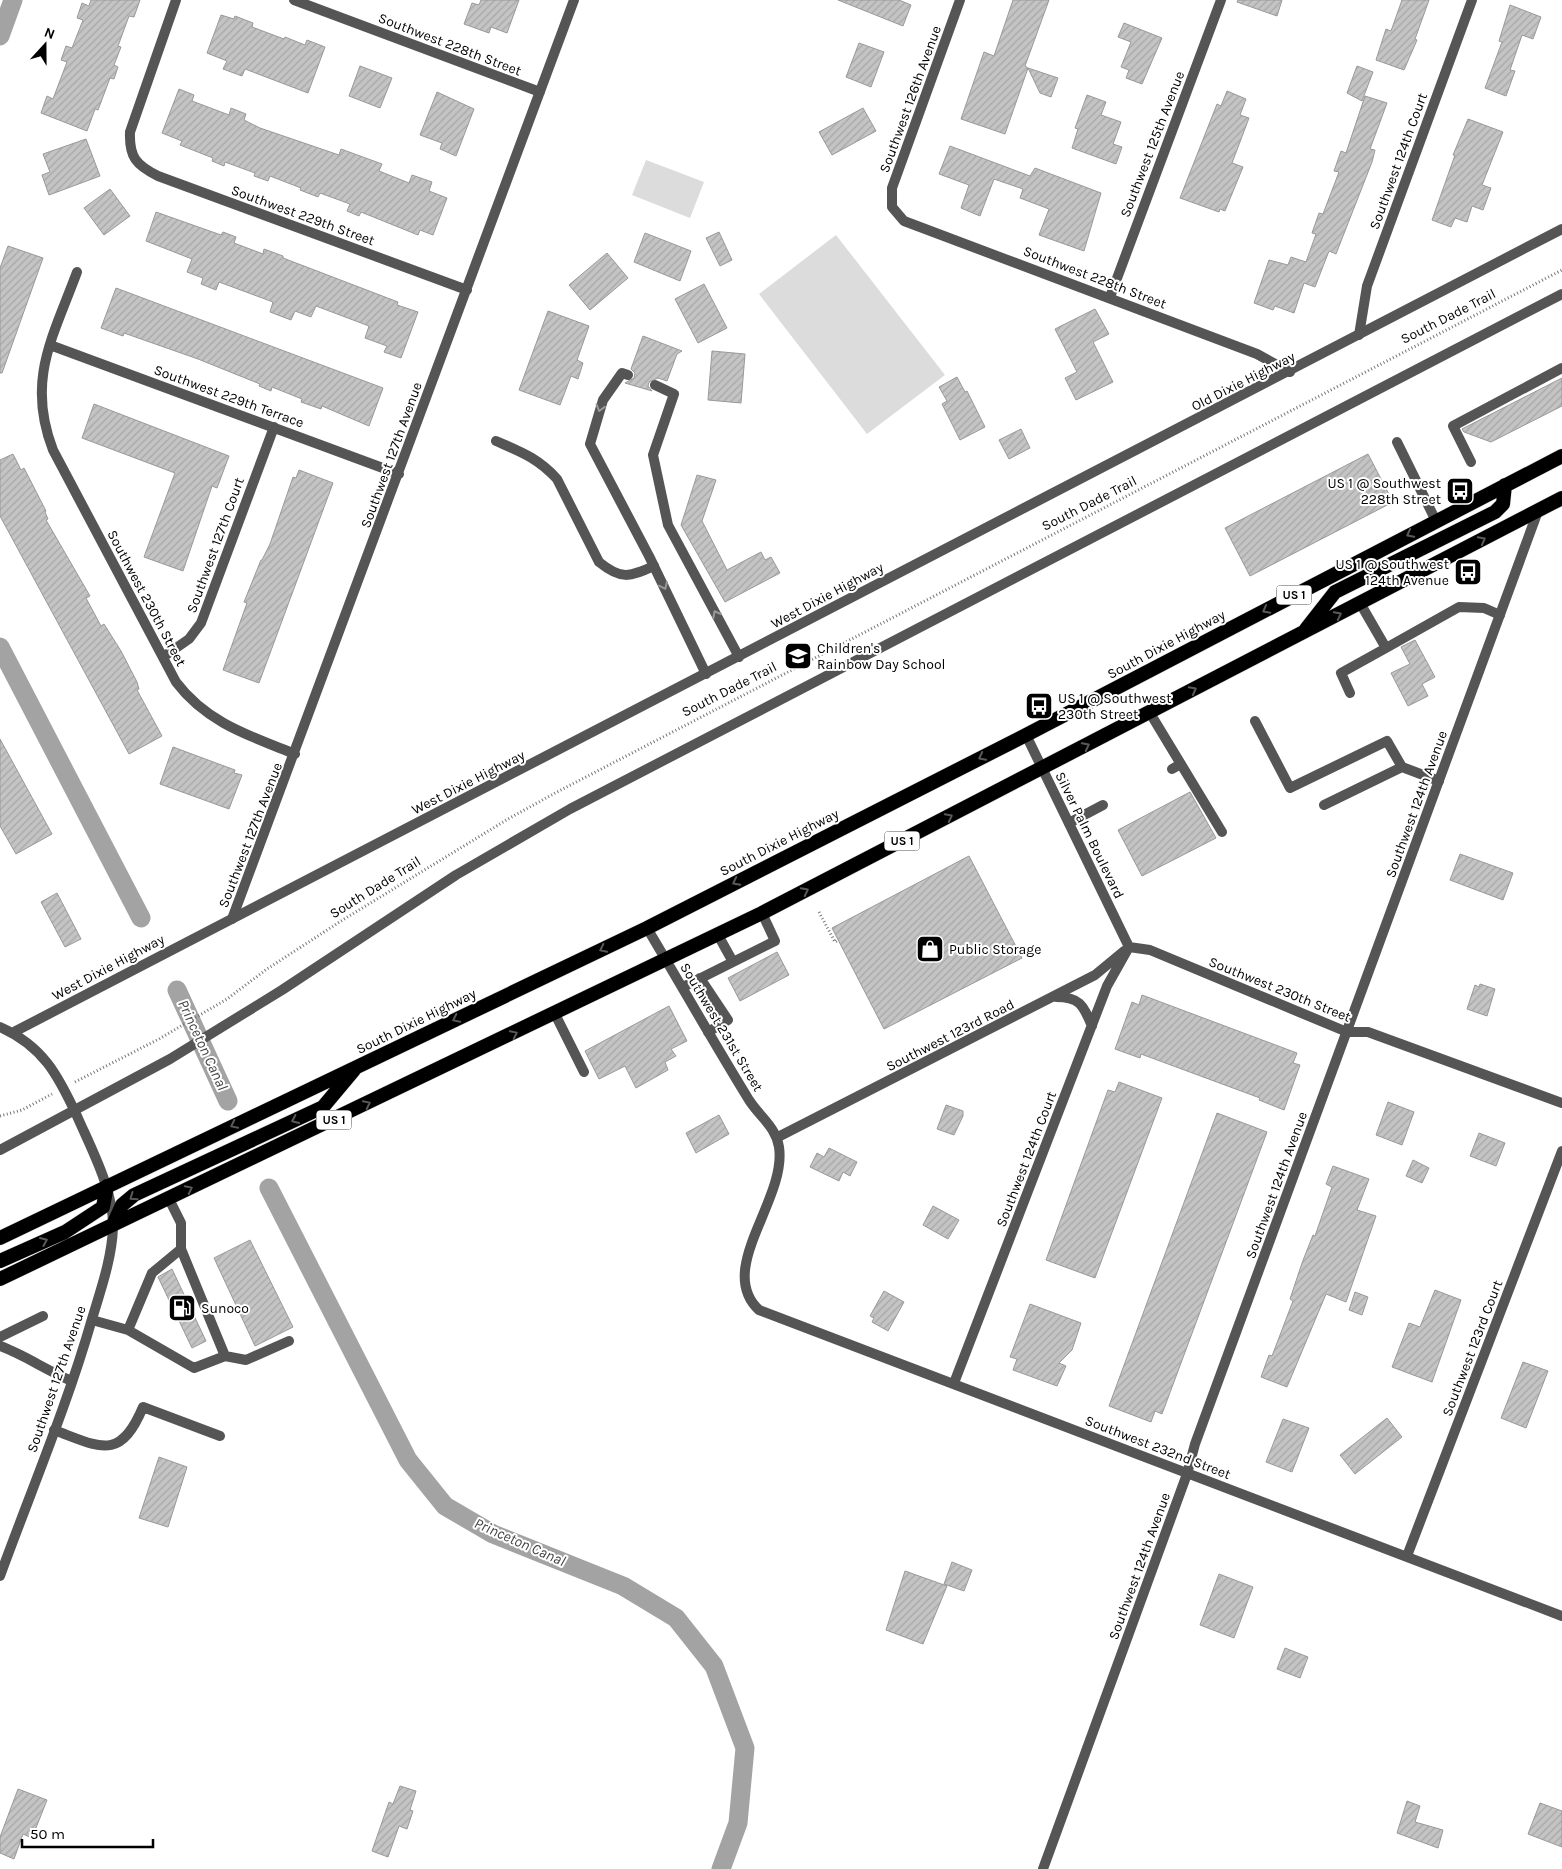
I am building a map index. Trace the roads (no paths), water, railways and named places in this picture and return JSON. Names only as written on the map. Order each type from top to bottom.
[{"type":"highway","name":"South Dixie Highway","points":[[0,1238],[647,928],[1026,735],[1562,456]]},
{"type":"highway","points":[[1549,462],[1562,469]]},
{"type":"highway","points":[[1303,633],[1335,592],[1495,512],[1503,504],[1505,485]]},
{"type":"highway","name":"US 1","points":[[0,1279],[762,913],[1562,498]]},
{"type":"highway","points":[[113,1225],[122,1205],[134,1195],[323,1107],[357,1066]]},
{"type":"highway","points":[[0,1260],[65,1232],[103,1207],[107,1186]]},
{"type":"street","name":"Southwest 229th Street","points":[[176,0],[133,118],[129,145],[134,158],[148,171],[158,176],[468,290]]},
{"type":"street","name":"Southwest 228th Street","points":[[294,0],[540,92]]},
{"type":"street","name":"Southwest 127th Avenue","points":[[232,919],[468,290],[574,0]]},
{"type":"street","name":"Southwest 126th Avenue","points":[[892,208],[892,188],[960,0]]},
{"type":"street","name":"Southwest 125th Avenue","points":[[1110,297],[1221,0]]},
{"type":"street","name":"Southwest 124th Court","points":[[1359,335],[1367,286],[1472,0]]},
{"type":"street","name":"Southwest 228th Street","points":[[892,208],[904,221],[1110,297],[1257,354],[1290,372]]},
{"type":"street","name":"Old Dixie Highway","points":[[936,554],[1290,372],[1562,229]]},
{"type":"street","name":"Southwest 230th Street","points":[[77,272],[50,345],[40,383],[45,430],[53,450],[163,657],[186,694],[209,715],[231,728],[295,754]]},
{"type":"street","points":[[0,1150],[170,1059],[238,1018],[432,890],[570,809],[1562,294]]},
{"type":"street","name":"Southwest 229th Terrace","points":[[50,345],[399,474]]},
{"type":"street","points":[[1471,462],[1452,426],[1562,368]]},
{"type":"street","points":[[628,375],[622,373],[603,400],[590,444],[654,566],[706,674]]},
{"type":"street","points":[[654,385],[674,394],[652,455],[668,525],[739,657]]},
{"type":"street","name":"Southwest 127th Court","points":[[163,657],[189,638],[201,623],[274,427]]},
{"type":"street","points":[[496,441],[534,458],[556,479],[599,562],[604,567],[623,576],[634,575],[654,566]]},
{"type":"street","points":[[1397,442],[1436,521]]},
{"type":"street","name":"Southwest 124th Avenue","points":[[1043,1869],[1187,1474],[1195,1444],[1538,511]]},
{"type":"street","name":"West Dixie Highway","points":[[12,1032],[936,554]]},
{"type":"street","points":[[1360,603],[1386,648]]},
{"type":"street","points":[[1350,693],[1341,673],[1459,608],[1484,608],[1500,615]]},
{"type":"street","points":[[1150,713],[1177,767],[1222,832]]},
{"type":"street","points":[[1255,721],[1290,788],[1387,741],[1402,767],[1439,781]]},
{"type":"street","name":"Silver Palm Boulevard","points":[[1026,735],[1129,947]]},
{"type":"street","points":[[1324,805],[1402,767]]},
{"type":"street","points":[[1069,823],[1103,805]]},
{"type":"street","points":[[683,987],[775,941],[762,913]]},
{"type":"street","name":"Southwest 231st Street","points":[[647,928],[751,1103],[778,1137]]},
{"type":"street","points":[[718,935],[734,962]]},
{"type":"street","name":"Southwest 124th Court","points":[[954,1383],[1107,986],[1129,947]]},
{"type":"street","name":"Southwest 230th Street","points":[[1129,947],[1150,950],[1347,1032],[1368,1032],[1562,1103]]},
{"type":"street","name":"Southwest 123rd Road","points":[[778,1137],[1095,975],[1129,947]]},
{"type":"street","points":[[700,978],[728,1020],[708,1032]]},
{"type":"street","points":[[1054,996],[1068,997],[1078,1001],[1084,1008],[1092,1026]]},
{"type":"street","points":[[554,1014],[584,1072]]},
{"type":"street","points":[[0,1027],[12,1032],[47,1060],[74,1111],[107,1186]]},
{"type":"street","name":"Southwest 232nd Street","points":[[778,1137],[780,1160],[777,1177],[746,1263],[744,1288],[748,1298],[766,1314],[954,1383],[1187,1474],[1562,1616]]},
{"type":"street","name":"Southwest 123rd Court","points":[[1407,1556],[1562,1151]]},
{"type":"street","name":"Southwest 127th Avenue","points":[[0,1576],[72,1381],[110,1256],[113,1225],[107,1186]]},
{"type":"street","points":[[169,1199],[181,1223],[181,1249],[225,1356]]},
{"type":"street","points":[[128,1330],[152,1273],[181,1249]]},
{"type":"street","points":[[0,1337],[42,1316]]},
{"type":"street","points":[[92,1320],[128,1330],[194,1368],[225,1356],[246,1360],[289,1341]]},
{"type":"street","points":[[0,1346],[21,1354],[72,1381]]},
{"type":"street","points":[[54,1430],[96,1445],[108,1446],[120,1442],[128,1436],[143,1407],[220,1436]]},
{"type":"waterway","points":[[0,36],[13,0]]},
{"type":"waterway","points":[[0,647],[141,918]]},
{"type":"waterway","name":"Princeton Canal","points":[[177,990],[228,1101]]},
{"type":"waterway","name":"Princeton Canal","points":[[269,1188],[408,1460],[445,1506],[493,1534],[623,1586],[676,1618],[714,1666],[745,1748],[738,1823],[721,1869]]},
{"type":"place","name":"US 1 @ Southwest 228th Street","points":[[1460,491]]},
{"type":"place","name":"US 1 @ Southwest 124th Avenue","points":[[1468,572]]},
{"type":"place","name":"Children's Rainbow Day School","points":[[798,656]]},
{"type":"place","name":"US 1 @ Southwest 230th Street","points":[[1039,706]]},
{"type":"place","name":"Public Storage","points":[[930,949]]},
{"type":"place","name":"Sunoco","points":[[182,1308]]}]
